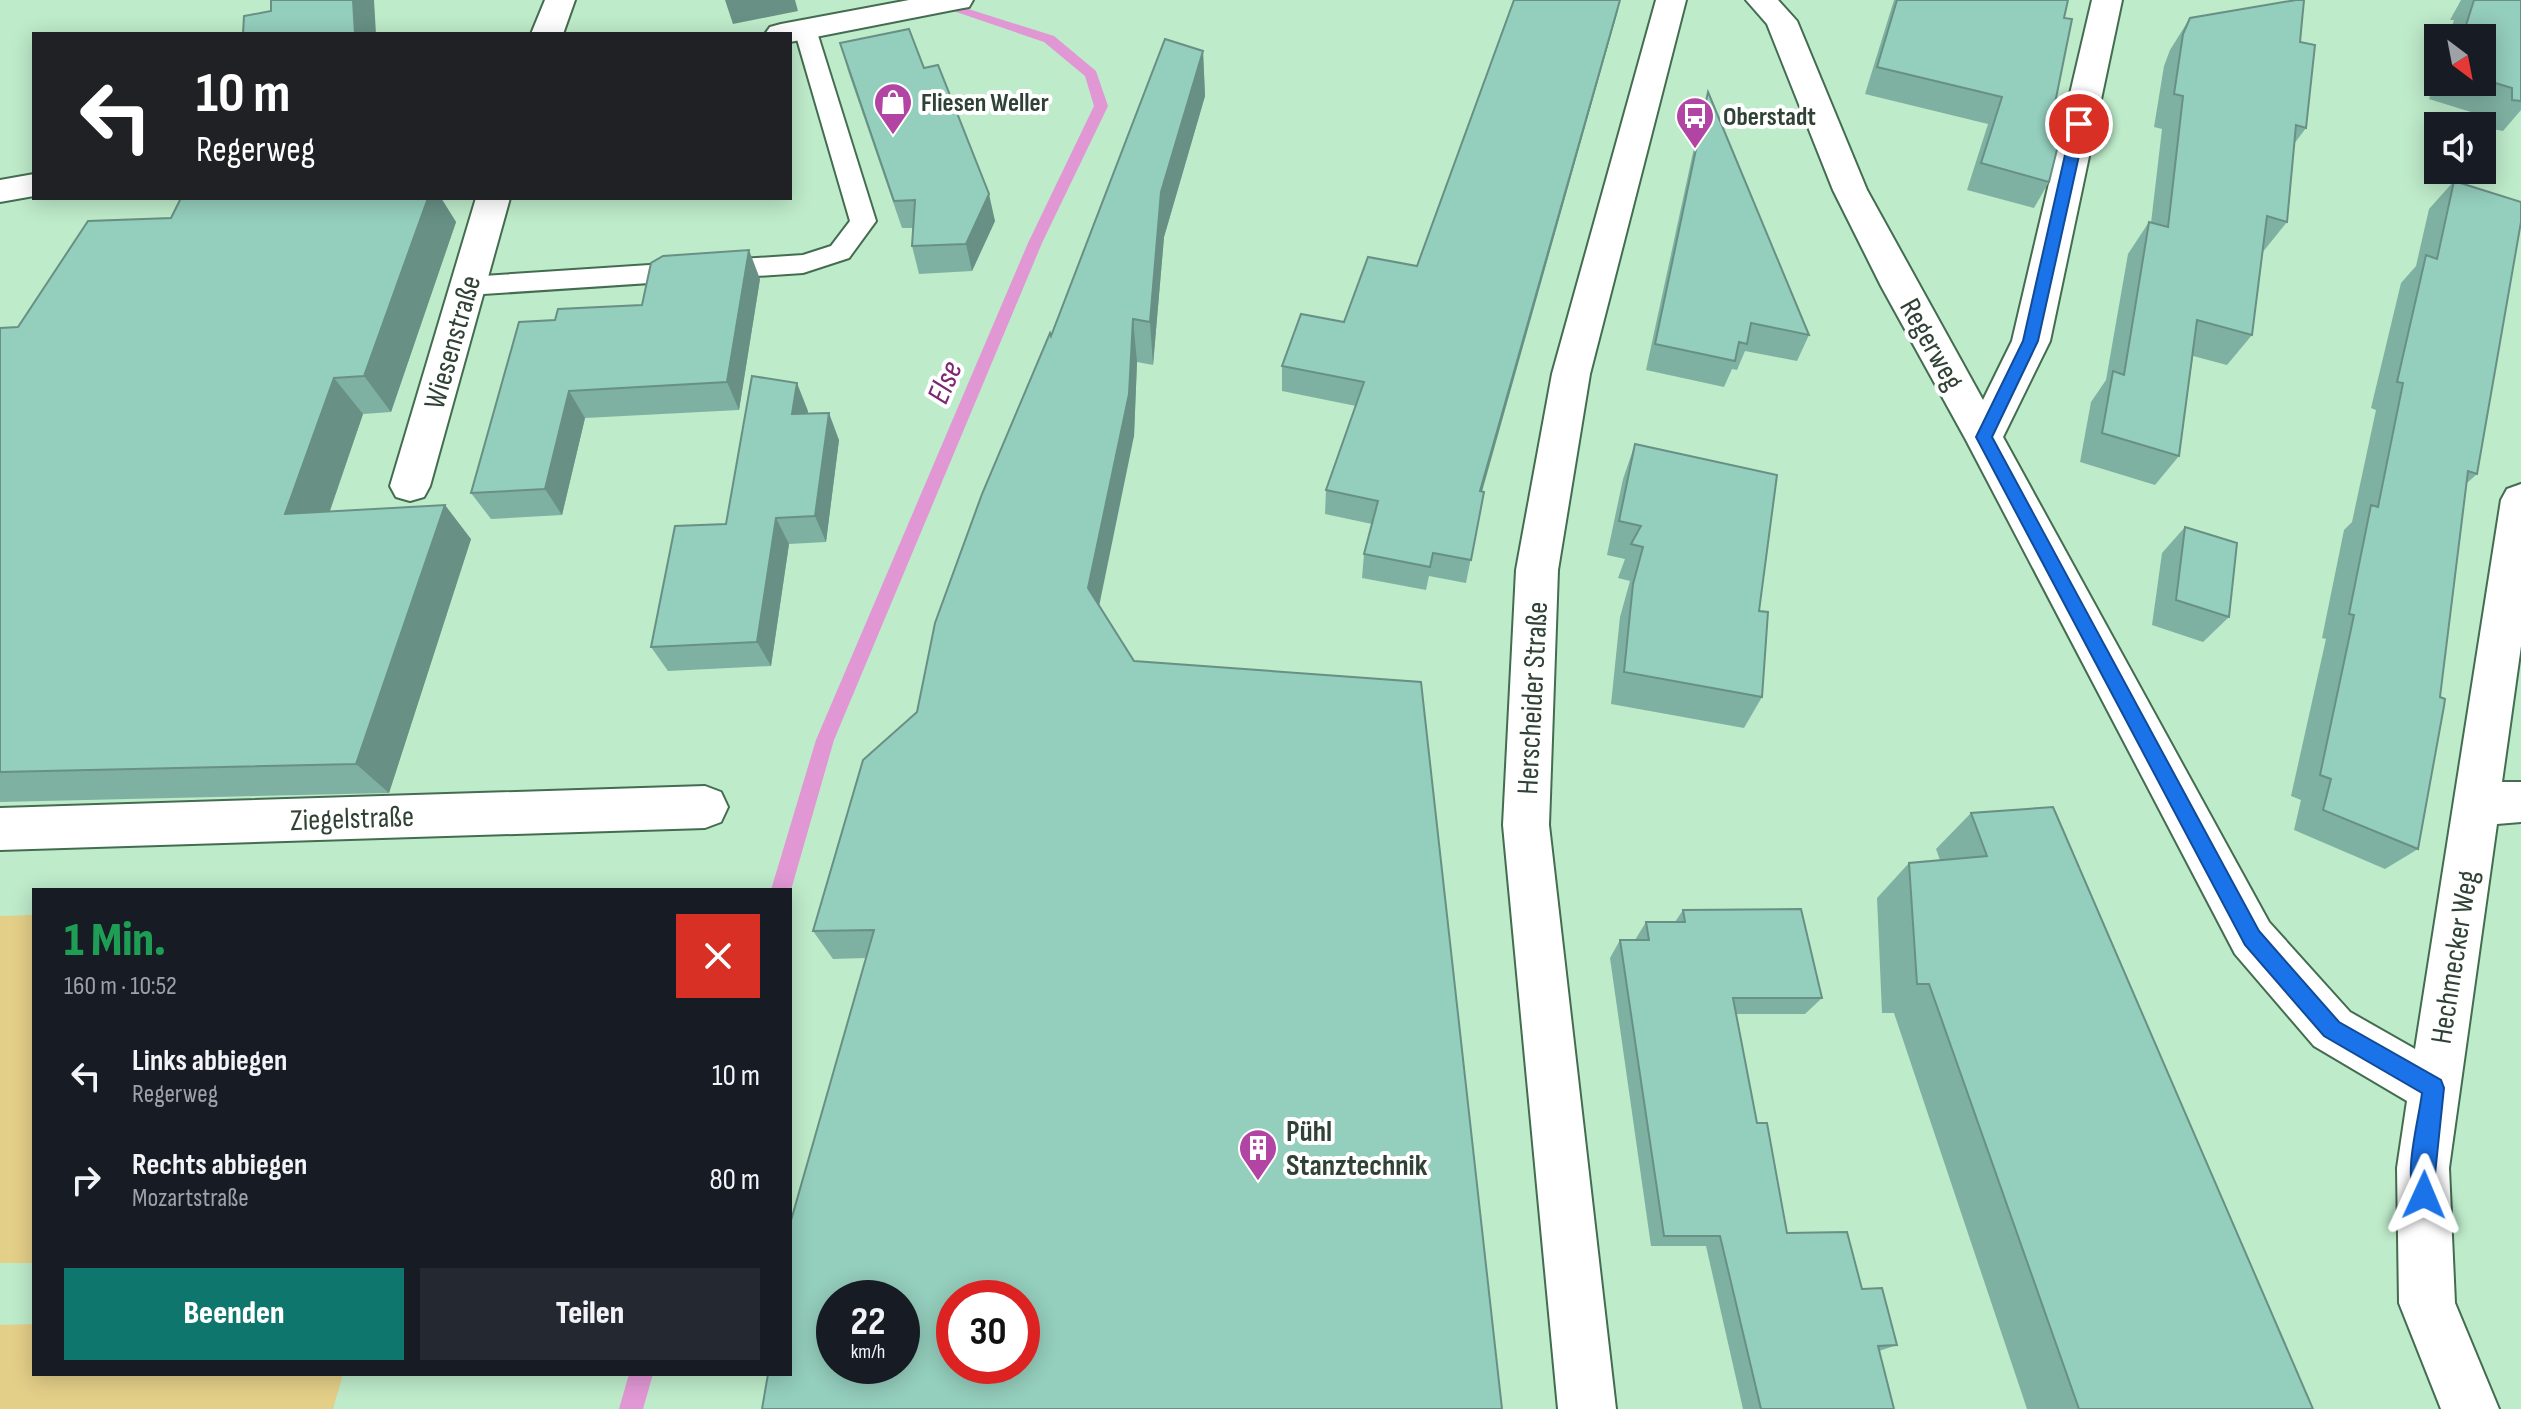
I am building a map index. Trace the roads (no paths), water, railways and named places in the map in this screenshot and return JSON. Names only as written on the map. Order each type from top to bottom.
[{"type":"street","points":[[548,32],[560,0]]},
{"type":"street","points":[[793,32],[958,0]]},
{"type":"street","name":"Herscheider Straße","points":[[1587,1409],[1526,825],[1537,570],[1571,374],[1671,0]]},
{"type":"street","name":"Regerweg","points":[[1761,0],[1781,21],[1850,190],[1899,286],[1984,437],[2252,938],[2332,1029],[2434,1088]]},
{"type":"street","points":[[1984,437],[2031,341],[2107,0]]},
{"type":"street","points":[[0,191],[32,185]]},
{"type":"street","name":"Wiesenstraße","points":[[410,486],[492,200]]},
{"type":"street","name":"Hechmecker Weg","points":[[2470,1409],[2427,1303],[2423,1168],[2434,1088],[2499,803],[2521,500]]},
{"type":"street","name":"Ziegelstraße","points":[[0,829],[705,807]]},
{"type":"lane","points":[[468,286],[803,264],[836,257],[852,244],[863,221],[793,32]]},
{"type":"waterway","name":"Else","points":[[782,888],[825,740],[1035,243],[1101,106],[1091,74],[1049,39],[927,0]]},
{"type":"waterway","name":"Else","points":[[631,1409],[640,1376]]},
{"type":"place","name":"Fliesen Weller","points":[[893,136]]},
{"type":"place","name":"Oberstadt","points":[[1695,150]]},
{"type":"place","name":"Pühl Stanztechnik","points":[[1258,1182]]}]
